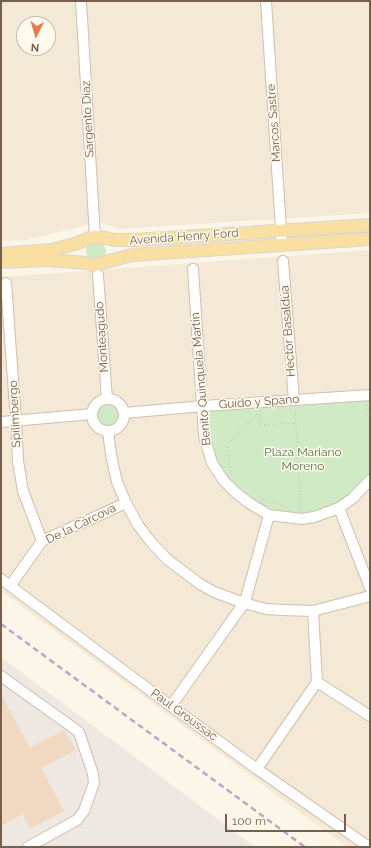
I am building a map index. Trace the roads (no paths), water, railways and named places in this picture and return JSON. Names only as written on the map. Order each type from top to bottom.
[{"type":"main road","name":"Avenida Henry Ford","points":[[1,254],[51,250],[83,242],[89,238],[100,237],[134,240],[370,225]]},
{"type":"main road","points":[[100,237],[111,250],[108,261]]},
{"type":"main road","name":"Avenida Henry Ford","points":[[1,262],[47,260],[87,263],[94,265],[132,255],[370,239]]},
{"type":"main road","points":[[83,242],[80,249],[82,256],[87,263]]},
{"type":"street","name":"Sargento Díaz","points":[[81,1],[100,237]]},
{"type":"street","name":"Marcos Sastre","points":[[266,1],[282,245]]},
{"type":"street","name":"Héctor Basaldúa","points":[[283,261],[294,400]]},
{"type":"street","name":"Benito Quinquela Martín","points":[[193,269],[204,436],[212,463],[219,474],[235,492],[249,504],[269,515],[301,514],[314,517],[339,508],[353,498],[370,480]]},
{"type":"street","name":"Monteagudo","points":[[98,275],[107,399]]},
{"type":"street","name":"Spilimbergo","points":[[6,283],[18,461],[23,491],[42,542]]},
{"type":"street","name":"Guido y Spano","points":[[124,413],[370,394]]},
{"type":"street","points":[[107,399],[115,400],[124,413],[118,427],[108,431],[103,430],[95,424],[92,414],[95,404],[107,399]]},
{"type":"street","points":[[1,422],[16,422],[92,414]]},
{"type":"street","points":[[108,431],[113,467],[117,482],[138,525],[151,542],[175,567],[200,584],[214,592],[266,609],[313,611],[370,596]]},
{"type":"street","name":"De la Cárcova","points":[[10,586],[42,542],[126,503]]},
{"type":"street","points":[[339,508],[370,588]]},
{"type":"street","points":[[171,706],[244,603],[269,515]]},
{"type":"street","name":"Paul Groussac","points":[[1,579],[171,706],[369,847]]},
{"type":"street","points":[[258,769],[317,682],[313,611]]},
{"type":"street","points":[[1,676],[79,732],[93,774],[94,783],[84,811],[77,820],[28,847]]},
{"type":"street","points":[[317,682],[370,716]]},
{"type":"railway","points":[[1,624],[305,847]]},
{"type":"park label","name":"Plaza Mariano Moreno","points":[[303,459]]}]
